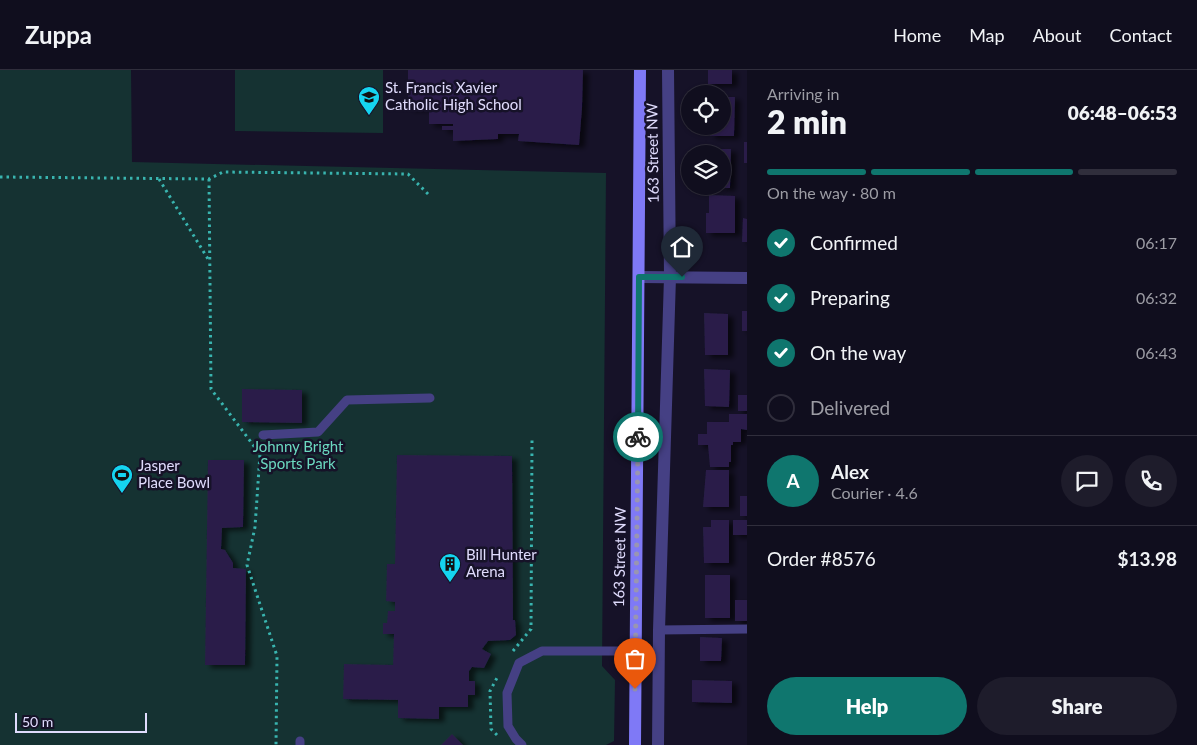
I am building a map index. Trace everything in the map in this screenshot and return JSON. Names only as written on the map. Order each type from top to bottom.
[{"type":"main road","name":"163 Street NW","points":[[635,745],[640,70]]},
{"type":"street","name":"163 Street NW","points":[[658,745],[659,630],[670,277],[668,70]]},
{"type":"street","points":[[639,277],[747,278]]},
{"type":"lane","points":[[263,435],[318,432],[347,400],[430,398]]},
{"type":"lane","points":[[659,630],[747,629]]},
{"type":"lane","points":[[522,745],[508,726],[507,693],[519,663],[542,651],[636,651]]},
{"type":"path","points":[[0,177],[209,179],[223,172],[408,174],[430,196]]},
{"type":"path","points":[[158,178],[209,260]]},
{"type":"path","points":[[209,179],[211,390],[260,454],[255,527],[247,566],[277,656],[276,745]]},
{"type":"path","points":[[508,657],[531,629],[532,440]]},
{"type":"green space","name":"Johnny Bright Sports Park","points":[[0,70],[131,70],[132,162],[606,173],[602,666],[615,680],[614,741],[606,745],[0,745]]},
{"type":"green space","points":[[235,70],[383,70],[383,133],[235,131]]},
{"type":"building","points":[[408,70],[583,70],[579,145],[518,141],[519,134],[498,134],[498,139],[453,141],[453,130],[442,130],[442,126],[453,126],[453,124],[429,124],[429,108],[408,108]]},
{"type":"building","points":[[708,70],[732,70],[732,84],[708,84]]},
{"type":"building","points":[[731,97],[735,97],[734,136],[710,136],[731,135]]},
{"type":"building","points":[[744,142],[747,142],[747,163],[744,163]]},
{"type":"building","points":[[709,195],[735,196],[735,233],[706,233],[706,213],[709,213]]},
{"type":"building","points":[[743,218],[747,219],[747,242],[742,242]]},
{"type":"building","points":[[742,311],[747,311],[747,331],[742,331]]},
{"type":"building","points":[[704,313],[728,314],[728,355],[705,355]]},
{"type":"building","points":[[704,369],[730,370],[729,407],[705,406]]},
{"type":"building","points":[[242,389],[302,390],[302,423],[242,422]]},
{"type":"building","points":[[738,395],[747,395],[747,411],[738,411]]},
{"type":"building","points":[[729,414],[747,414],[747,430],[741,429],[741,442],[733,442],[733,445],[731,445],[731,462],[729,462],[729,467],[710,467],[708,445],[698,445],[698,434],[707,434],[707,422],[729,422]]},
{"type":"building","name":"Bill Hunter Arena","points":[[397,455],[512,456],[513,620],[515,620],[516,635],[510,640],[488,641],[482,649],[491,654],[484,668],[472,667],[469,671],[469,681],[475,681],[475,695],[468,695],[468,707],[439,707],[439,719],[398,718],[398,700],[343,699],[344,664],[393,665],[394,634],[383,634],[383,623],[387,623],[388,611],[395,611],[395,602],[386,601],[387,564],[395,564]]},
{"type":"building","points":[[208,460],[244,460],[243,527],[222,528],[221,549],[225,550],[233,563],[233,568],[246,569],[245,665],[205,665]]},
{"type":"building","points":[[706,470],[729,470],[729,507],[703,507]]},
{"type":"building","points":[[740,496],[747,496],[747,516],[740,516]]},
{"type":"building","points":[[711,520],[729,520],[729,563],[704,563],[703,527],[711,527]]},
{"type":"building","points":[[733,520],[747,520],[747,535],[733,535]]},
{"type":"building","points":[[705,575],[730,575],[730,618],[705,618]]},
{"type":"building","points":[[735,600],[747,600],[747,621],[735,621]]},
{"type":"building","points":[[700,637],[722,638],[721,661],[700,661]]},
{"type":"building","points":[[692,680],[732,681],[732,703],[692,702]]},
{"type":"building","points":[[452,734],[463,745],[441,745]]},
{"type":"way so far","points":[[635,689],[638,437]]},
{"type":"place","name":"St. Francis Xavier Catholic High School","points":[[369,116]]},
{"type":"place","name":"Jasper Place Bowl","points":[[122,494]]},
{"type":"place","name":"Bill Hunter Arena","points":[[450,583]]},
{"type":"route","points":[[638,437],[639,277],[682,277]]}]
